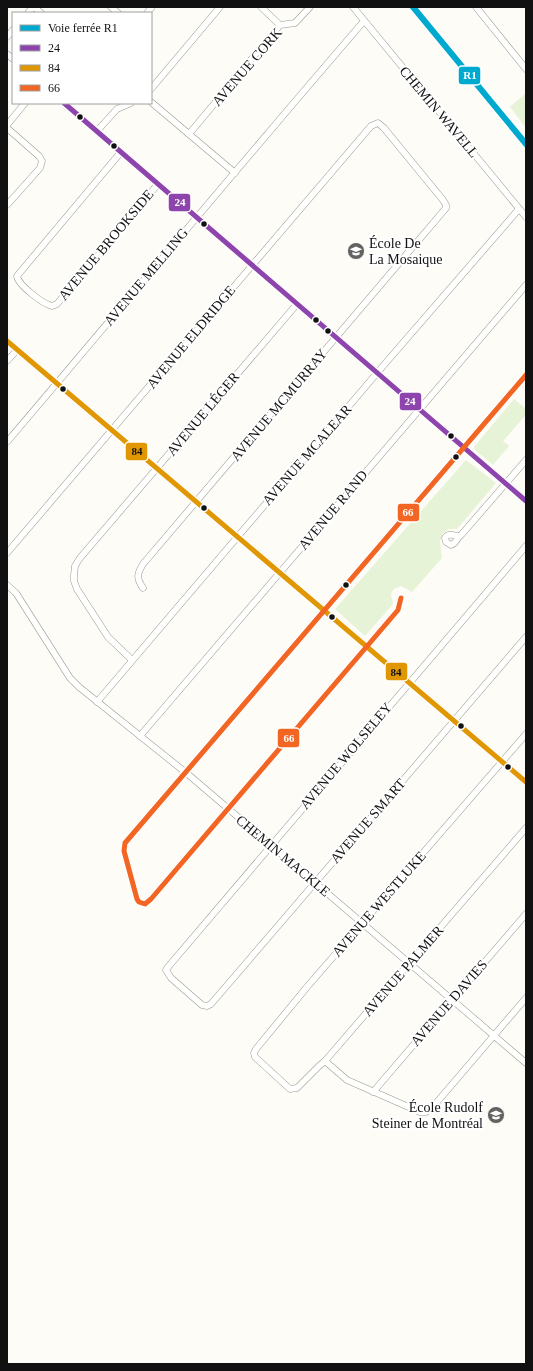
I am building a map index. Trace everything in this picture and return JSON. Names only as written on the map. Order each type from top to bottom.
[{"type":"street","points":[[152,88],[220,7]]},
{"type":"street","points":[[261,7],[280,25]]},
{"type":"street","name":"AVENUE CORK","points":[[189,134],[280,25],[295,23],[310,7]]},
{"type":"street","name":"CHEMIN WAVELL","points":[[353,7],[526,217]]},
{"type":"street","points":[[477,7],[526,68]]},
{"type":"street","name":"AVENUE MELLING","points":[[7,442],[196,217],[364,21]]},
{"type":"street","points":[[152,103],[235,173]]},
{"type":"street","points":[[7,124],[24,104]]},
{"type":"street","points":[[65,104],[526,501]]},
{"type":"street","points":[[97,131],[117,109],[129,104]]},
{"type":"street","name":"AVENUE ELDRIDGE","points":[[7,553],[371,126],[378,123],[389,134],[443,200],[446,206]]},
{"type":"street","points":[[7,128],[39,156],[42,161],[40,168],[7,205]]},
{"type":"street","name":"AVENUE BROOKSIDE","points":[[120,152],[17,276],[18,280],[46,305],[52,306],[57,304],[158,184]]},
{"type":"street","name":"AVENUE MCMURRAY","points":[[143,588],[138,577],[143,564],[443,212],[446,206]]},
{"type":"street","name":"AVENUE MCALEAR","points":[[97,702],[377,373],[519,209]]},
{"type":"street","name":"AVENUE RAND","points":[[140,736],[526,285]]},
{"type":"street","name":"AVENUE LÉGER","points":[[132,660],[115,646],[105,634],[77,589],[74,581],[75,566],[80,558],[297,304]]},
{"type":"street","points":[[7,341],[526,782]]},
{"type":"street","points":[[7,361],[17,350]]},
{"type":"street","points":[[401,598],[398,610],[147,903],[142,904],[137,899],[124,845],[526,375]]},
{"type":"street","points":[[458,536],[462,534],[526,460]]},
{"type":"street","name":"AVENUE WOLSELEY","points":[[211,1004],[207,1006],[202,1005],[167,974],[166,970],[168,967],[270,845],[526,546]]},
{"type":"street","name":"CHEMIN MACKLE","points":[[7,585],[19,597],[72,680],[97,702],[185,772],[526,1063]]},
{"type":"street","name":"AVENUE SMART","points":[[211,1004],[526,637]]},
{"type":"street","name":"AVENUE WESTLUKE","points":[[274,1075],[255,1057],[254,1053],[256,1049],[307,987],[526,734]]},
{"type":"street","name":"AVENUE PALMER","points":[[274,1075],[290,1089],[294,1089],[301,1085],[325,1061],[410,964],[526,828]]},
{"type":"street","name":"AVENUE DAVIES","points":[[373,1092],[526,914]]},
{"type":"street","points":[[325,1061],[347,1080],[420,1112],[426,1112],[432,1108],[526,998]]},
{"type":"green space","points":[[526,93],[526,128],[510,107]]},
{"type":"green space","points":[[514,399],[526,409],[526,415],[503,441],[509,446],[493,465],[475,450],[474,447]]},
{"type":"green space","points":[[466,460],[496,483],[457,529],[449,529],[443,533],[440,542],[442,558],[412,592],[401,586],[394,589],[391,594],[393,604],[365,636],[335,609]]},
{"type":"rail line","name":"R1","points":[[413,7],[526,144]]},
{"type":"transit line","name":"24","points":[[65,104],[526,501]]},
{"type":"transit line","name":"84","points":[[7,341],[526,782]]},
{"type":"transit line","name":"66","points":[[401,598],[398,610],[151,899],[145,904],[139,902],[124,851],[125,843],[526,375]]},
{"type":"place","name":"École De La Mosaique","points":[[356,251]]},
{"type":"place","name":"École Rudolf Steiner de Montréal","points":[[496,1115]]}]
